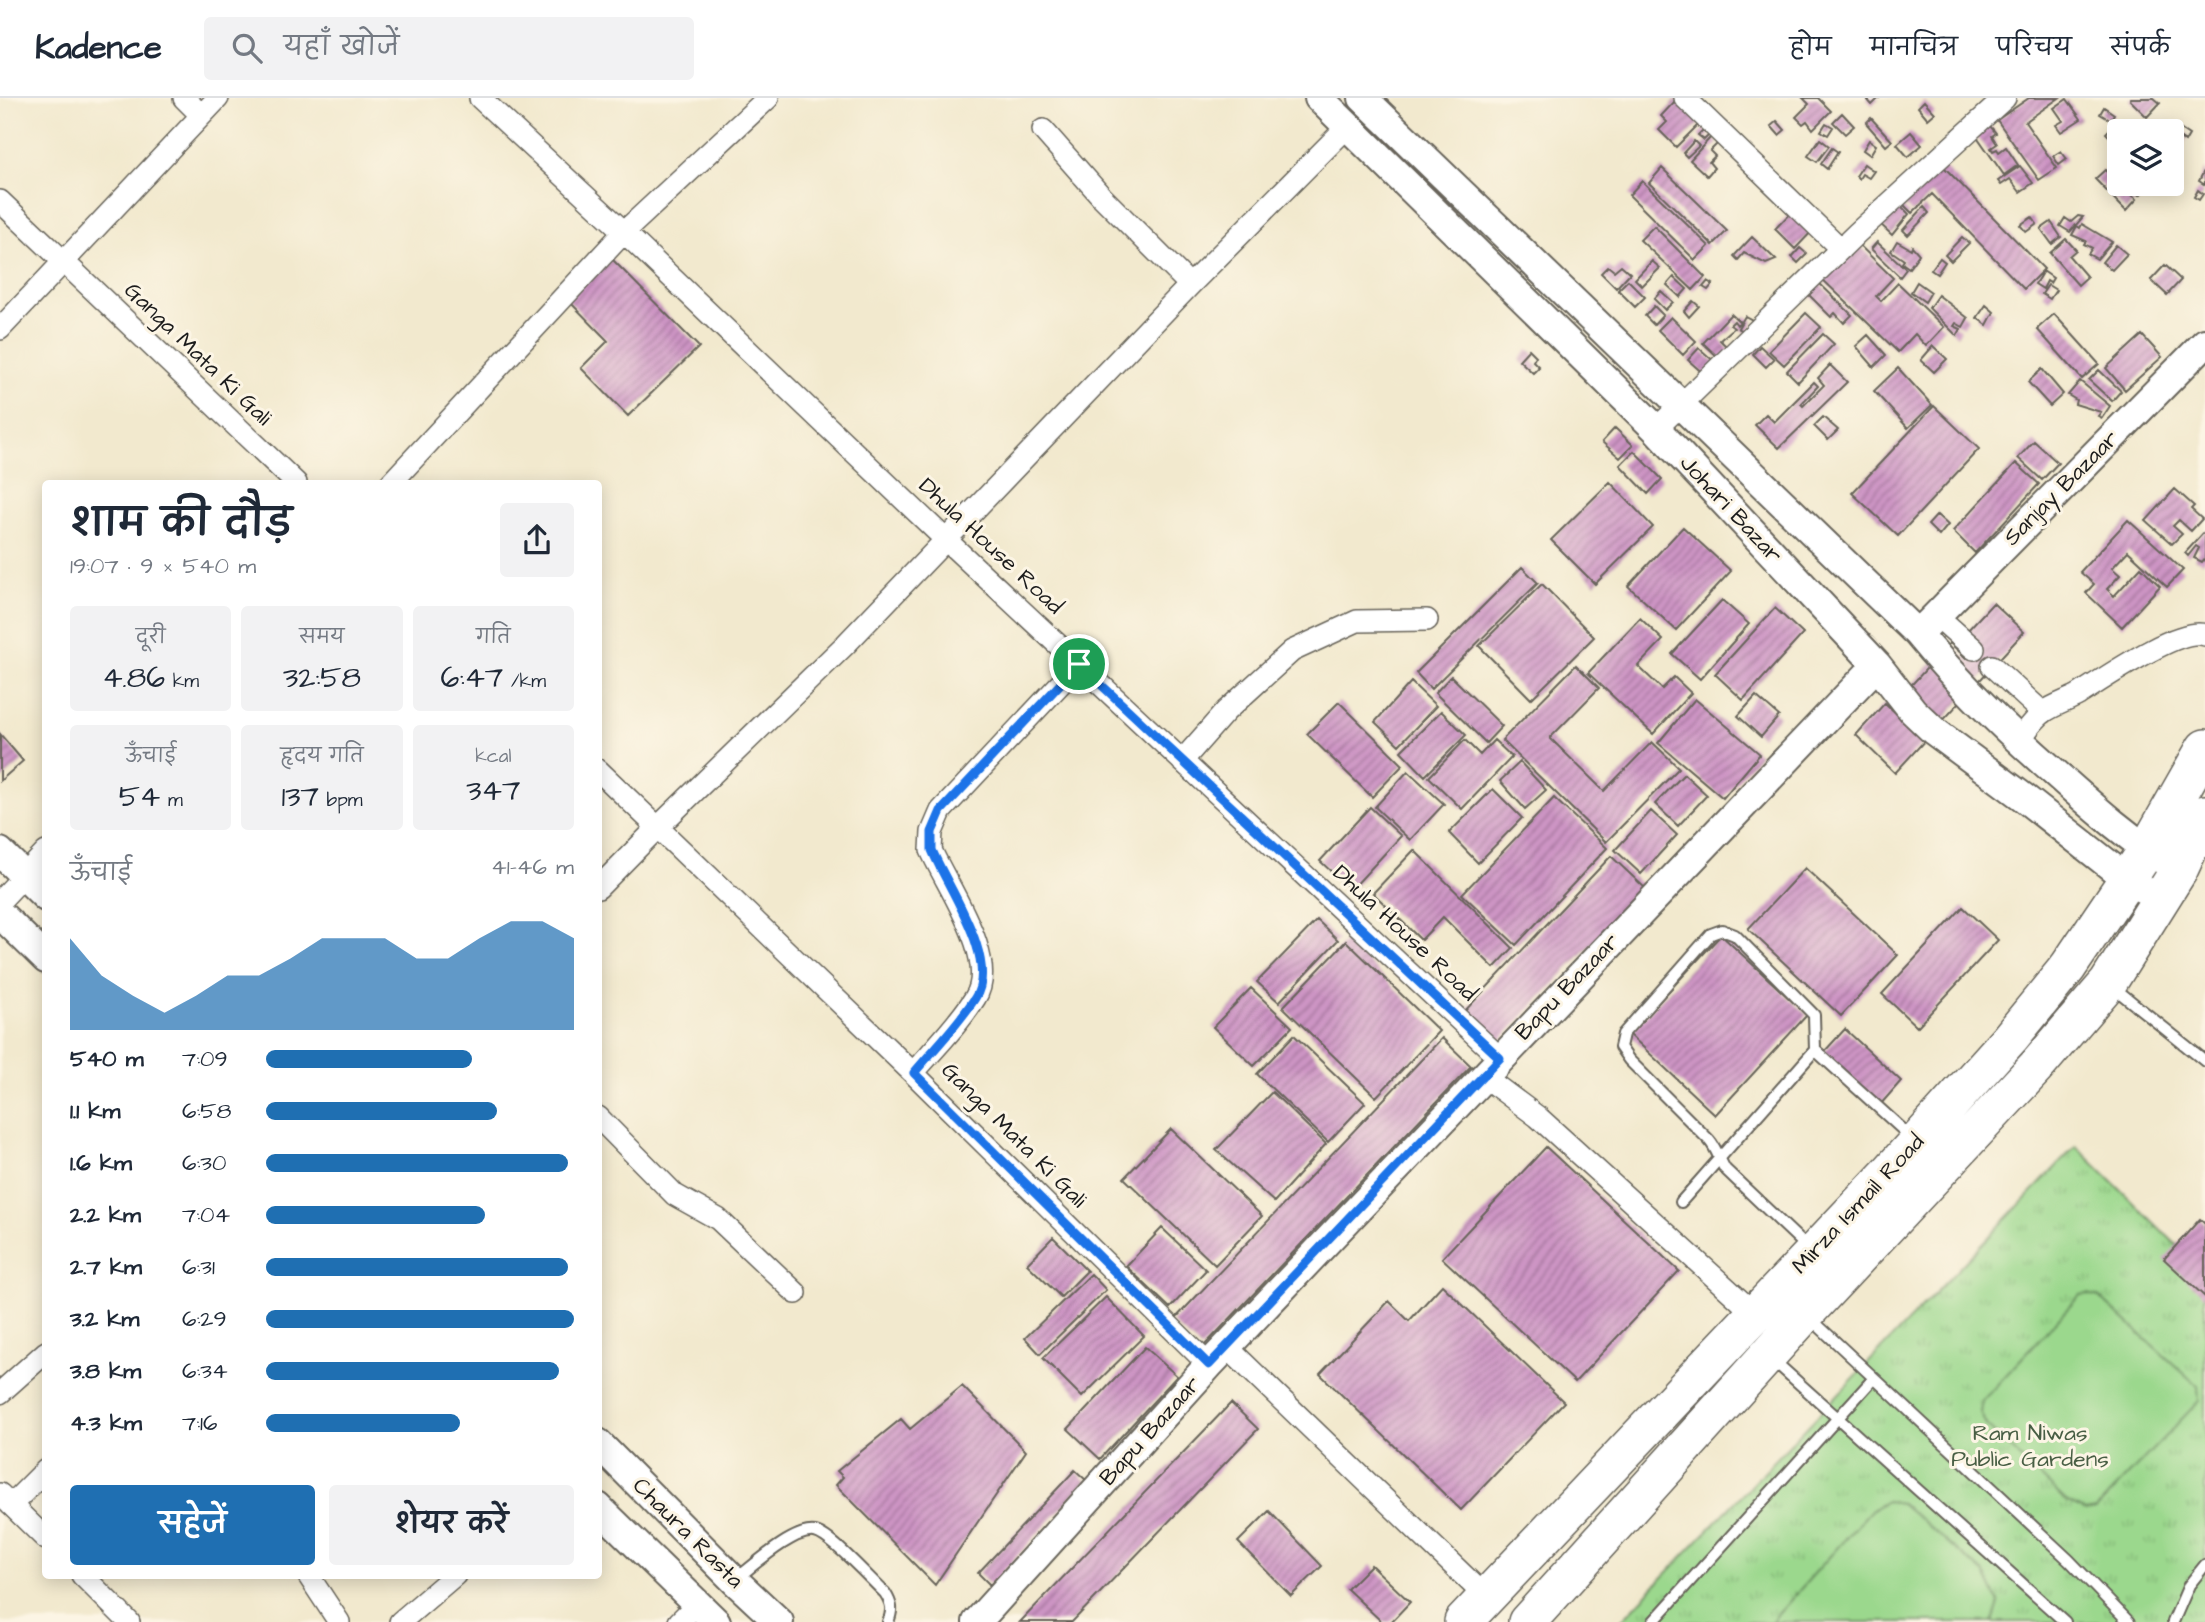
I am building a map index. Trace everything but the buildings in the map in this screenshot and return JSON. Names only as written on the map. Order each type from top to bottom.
[{"type":"highway","name":"Mirza Ismail Road","points":[[1474,1609],[1813,1253],[2010,1038],[2068,967],[2137,865],[2205,748]]},
{"type":"highway","name":"Mirza Ismail Road","points":[[1527,1622],[1805,1314],[2036,1067],[2108,983],[2169,884],[2205,814]]},
{"type":"street","points":[[184,98],[200,114]]},
{"type":"street","points":[[0,329],[200,114],[218,98]]},
{"type":"street","name":"Dhula House Road","points":[[480,98],[1182,761],[1491,1067],[1538,1117],[1755,1314]]},
{"type":"street","points":[[394,480],[624,232],[768,98]]},
{"type":"street","name":"Johari Bazar","points":[[1319,98],[1656,429],[1877,665],[1913,711],[1934,731],[2023,797],[2169,884]]},
{"type":"street","points":[[1656,429],[1840,249],[2005,98]]},
{"type":"street","name":"Johari Bazar","points":[[1368,99],[1680,405],[1927,624],[1968,693],[2107,820],[2137,865]]},
{"type":"street","points":[[1700,103],[1840,249]]},
{"type":"street","points":[[602,884],[845,645],[1189,285],[1348,127]]},
{"type":"street","points":[[1043,130],[1102,197],[1189,285]]},
{"type":"street","name":"Ganga Mata Ki Gali","points":[[0,201],[293,480]]},
{"type":"street","points":[[1534,310],[1557,286]]},
{"type":"street","name":"Sanjay Bazaar","points":[[1927,624],[2205,343]]},
{"type":"street","points":[[1182,761],[1226,711],[1292,650],[1357,621],[1427,620]]},
{"type":"street","points":[[1927,624],[1974,649]]},
{"type":"street","points":[[2018,741],[2043,713],[2076,696],[2113,671],[2174,639],[2200,633],[2205,635]]},
{"type":"street","points":[[914,1073],[977,996],[983,972],[980,948],[932,850],[932,832],[941,811],[1079,664]]},
{"type":"street","name":"Bapu Bazaar","points":[[977,1622],[1218,1356],[1877,665]]},
{"type":"street","points":[[1993,666],[2043,713]]},
{"type":"street","name":"Ganga Mata Ki Gali","points":[[602,774],[914,1073],[1218,1356],[1474,1609]]},
{"type":"street","points":[[0,852],[42,893]]},
{"type":"street","points":[[0,901],[42,856]]},
{"type":"street","points":[[0,914],[42,955]]},
{"type":"street","points":[[602,1121],[675,1195],[719,1219],[796,1293]]},
{"type":"street","points":[[0,1393],[42,1356]]},
{"type":"street","name":"Chaura Rasta","points":[[602,1447],[779,1622]]},
{"type":"street","points":[[42,1473],[6,1500],[42,1535]]},
{"type":"street","name":"Chaura Rasta","points":[[602,1511],[697,1616]]},
{"type":"street","points":[[86,1579],[129,1622]]},
{"type":"street","points":[[312,1579],[339,1622]]},
{"type":"street","points":[[400,1622],[450,1579]]},
{"type":"lane","points":[[1681,1202],[1719,1159],[1815,1050],[1814,1014],[1735,935],[1722,930],[1711,934],[1623,1034],[1620,1047],[1629,1060],[1709,1140],[1717,1150],[1719,1159],[1725,1169],[1813,1253]]},
{"type":"lane","points":[[2108,983],[2204,1059]]},
{"type":"lane","points":[[1815,1050],[1917,1142]]},
{"type":"lane","points":[[1805,1314],[2069,1560],[2129,1622]]},
{"type":"lane","points":[[1768,1356],[2065,1622]]},
{"type":"lane","points":[[1653,1622],[1874,1378]]},
{"type":"lane","points":[[734,1580],[785,1542],[799,1534],[812,1531],[833,1544],[885,1593],[892,1612],[888,1622]]},
{"type":"lane","points":[[2173,1622],[2189,1585],[2205,1565]]},
{"type":"green space","name":"Ram Niwas Public Gardens","points":[[2076,1146],[2205,1273],[2205,1622],[1620,1622]]},
{"type":"green space","points":[[2080,1295],[2099,1297],[2198,1386],[2199,1401],[2096,1509],[2085,1511],[2066,1501],[1986,1425],[1980,1412],[1982,1401]]},
{"type":"green space","points":[[1887,1501],[1901,1503],[1985,1574],[1999,1603],[1993,1622],[1771,1622],[1871,1510]]},
{"type":"route","points":[[1079,664],[1500,1058],[1209,1365],[914,1073],[977,996],[983,972],[980,948],[932,850],[932,832],[941,811],[1079,664]]}]
